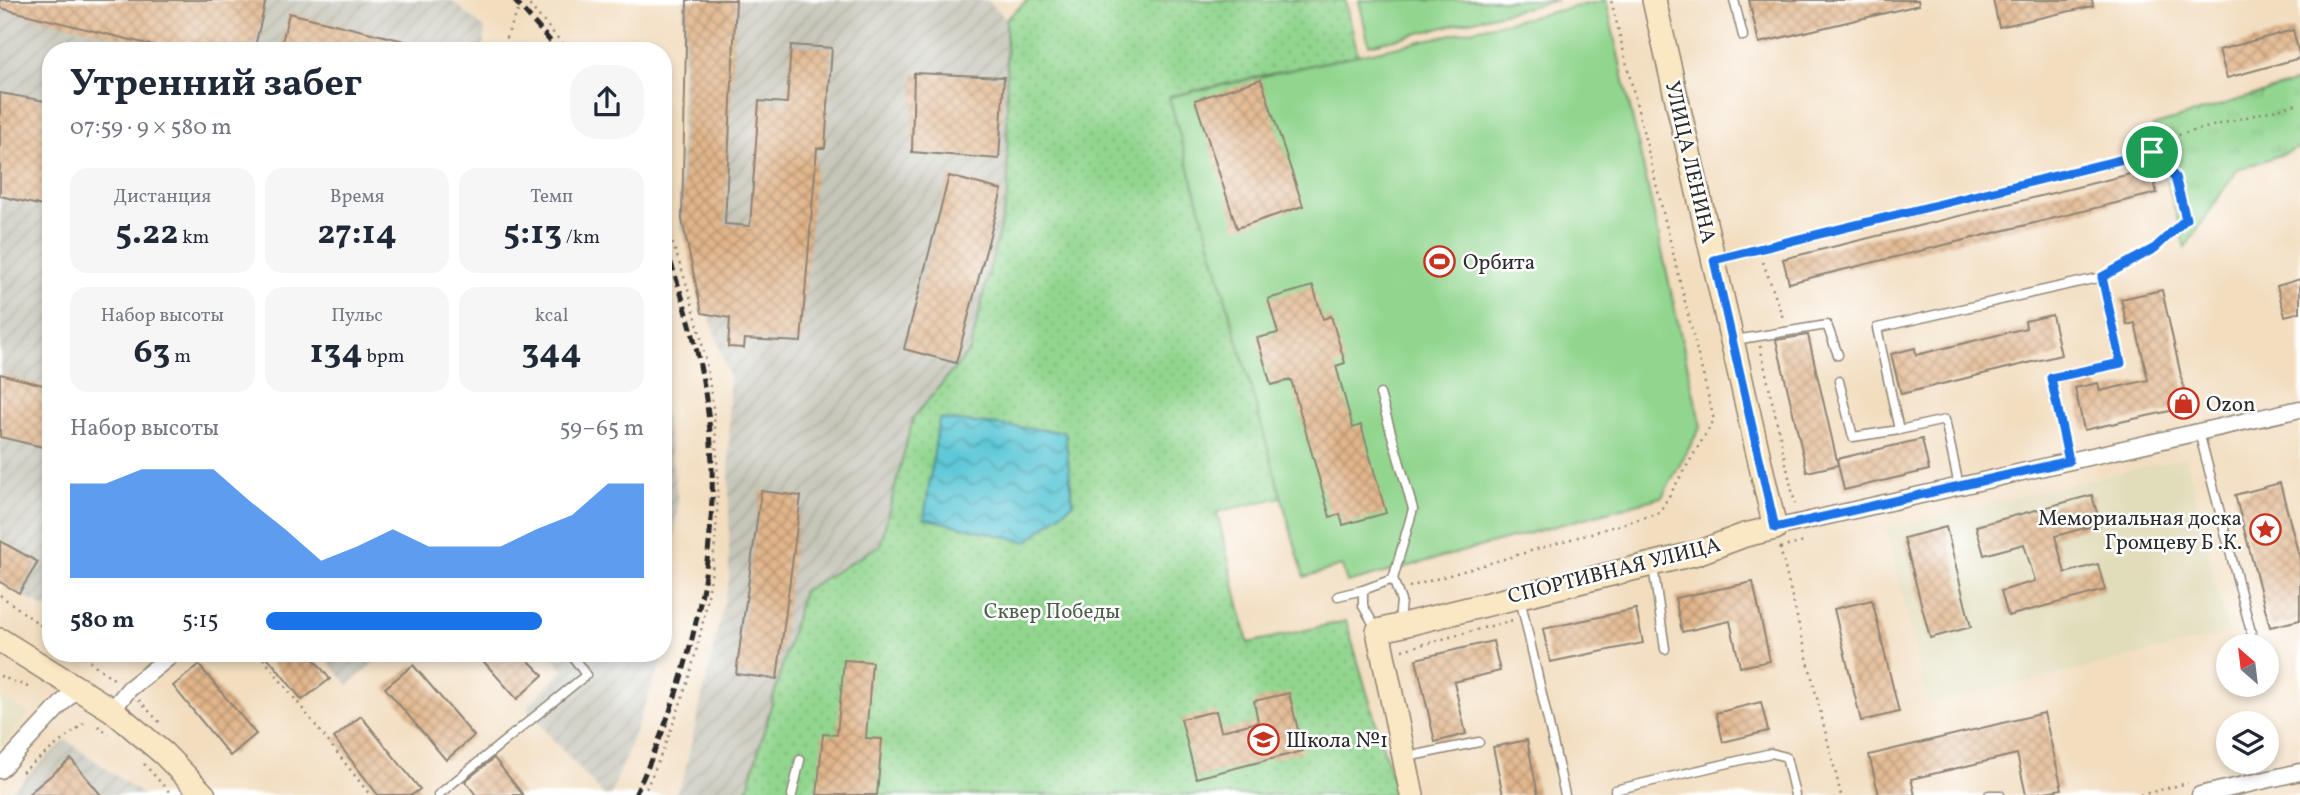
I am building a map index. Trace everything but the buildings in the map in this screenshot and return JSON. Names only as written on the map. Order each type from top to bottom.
[{"type":"street","name":"УЛИЦА ЛЕНИНА","points":[[1654,0],[1775,528]]},
{"type":"street","name":"СПОРТИВНАЯ УЛИЦА","points":[[1388,628],[1522,606],[1775,528],[2300,409]]},
{"type":"street","points":[[1388,628],[1383,655],[1412,795]]},
{"type":"street","points":[[0,640],[113,710],[164,754],[204,795]]},
{"type":"street","points":[[113,710],[129,689],[163,662]]},
{"type":"street","points":[[0,770],[77,687]]},
{"type":"street","points":[[2200,795],[2300,772]]},
{"type":"lane","points":[[1734,0],[1743,36]]},
{"type":"lane","points":[[1714,260],[2152,152]]},
{"type":"lane","points":[[1899,430],[1877,327],[2102,277],[2121,363],[2051,378],[2069,461]]},
{"type":"lane","points":[[1732,341],[1826,325],[1838,355]]},
{"type":"lane","points":[[1839,381],[1853,437],[1945,420],[1959,486]]},
{"type":"lane","points":[[1363,590],[1363,606],[1388,628],[1401,601],[1393,579],[1413,509],[1380,394]]},
{"type":"lane","points":[[2199,432],[2251,632]]},
{"type":"lane","points":[[1652,564],[1665,649]]},
{"type":"lane","points":[[1338,596],[1393,579]]},
{"type":"lane","points":[[1522,606],[1565,795]]},
{"type":"lane","points":[[442,794],[586,675],[577,662]]},
{"type":"lane","points":[[1405,757],[1479,742]]},
{"type":"lane","points":[[1615,790],[1771,753],[1786,757],[1795,795]]},
{"type":"lane","points":[[792,795],[800,760]]},
{"type":"lane","points":[[1989,795],[2000,795]]},
{"type":"path","points":[[504,42],[524,0],[561,42]]},
{"type":"path","points":[[1397,591],[1659,513],[1714,420],[1611,0]]},
{"type":"path","points":[[2102,277],[2155,248],[2186,219],[2175,177],[2152,152],[2163,139],[2300,103]]},
{"type":"path","points":[[643,795],[689,685],[710,599],[719,505],[714,400],[694,306],[672,244]]},
{"type":"path","points":[[1759,249],[1777,309]]},
{"type":"path","points":[[1758,336],[1795,504]]},
{"type":"path","points":[[1775,528],[1841,795]]},
{"type":"path","points":[[0,595],[42,626]]},
{"type":"path","points":[[1383,655],[1522,606]]},
{"type":"path","points":[[266,662],[370,795]]},
{"type":"path","points":[[0,676],[28,687]]},
{"type":"path","points":[[20,774],[89,719],[116,741]]},
{"type":"path","points":[[134,757],[172,795]]},
{"type":"shaded area","points":[[0,0],[451,0],[485,29],[484,42],[42,42],[42,607],[0,582]]},
{"type":"shaded area","points":[[684,0],[987,0],[1006,19],[1008,194],[970,350],[913,418],[880,545],[803,591],[746,795],[674,795],[683,779],[729,581],[729,378],[679,220]]},
{"type":"shaded area","points":[[2186,457],[2228,634],[2216,634],[2216,637],[1928,705],[1886,528]]},
{"type":"shaded area","points":[[672,461],[678,501],[672,564]]},
{"type":"shaded area","points":[[329,662],[375,662],[348,685]]},
{"type":"shaded area","points":[[557,662],[661,662],[611,795],[604,795],[553,740],[527,707],[563,670]]},
{"type":"shaded area","points":[[0,697],[29,713],[0,748]]},
{"type":"shaded area","points":[[66,740],[143,795],[6,795]]},
{"type":"green space","name":"Сквер Победы","points":[[1028,0],[1345,0],[1358,55],[1170,96],[1282,497],[1217,512],[1248,643],[1346,621],[1397,795],[746,795],[803,591],[880,545],[913,418],[970,350],[1008,194],[1006,19]]},
{"type":"green space","points":[[1359,0],[1558,0],[1369,45]]},
{"type":"green space","name":"Орбита","points":[[1606,0],[1701,426],[1662,497],[1347,583],[1342,566],[1304,577],[1169,97]]},
{"type":"green space","points":[[2300,81],[2300,148],[2237,170],[2185,248],[2153,126]]},
{"type":"water","points":[[939,419],[1065,432],[1073,503],[1027,542],[924,518]]},
{"type":"railway","points":[[514,0],[551,42]]},
{"type":"railway","points":[[635,795],[674,701],[688,652],[708,552],[712,501],[711,450],[703,379],[689,319],[672,266]]},
{"type":"place","name":"Орбита","points":[[1440,262]]},
{"type":"place","name":"Ozon","points":[[2183,404]]},
{"type":"place","name":"Мемориальная доска Громцеву Б .К.","points":[[2265,530]]},
{"type":"place","name":"Школа №1","points":[[1263,740]]},
{"type":"route","points":[[2152,152],[2175,177],[2186,219],[2155,248],[2102,277],[2121,363],[2051,378],[2069,461],[1775,528],[1714,260],[2152,152]]}]
